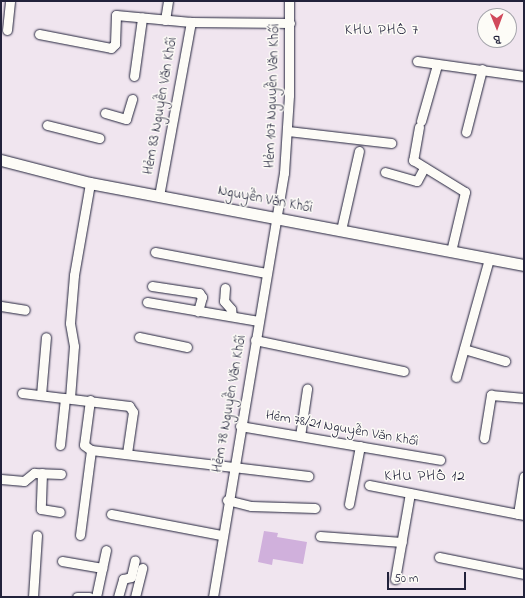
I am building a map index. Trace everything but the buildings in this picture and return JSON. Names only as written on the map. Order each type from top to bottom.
[{"type":"street","points":[[8,30],[10,1]]},
{"type":"street","points":[[165,20],[168,1]]},
{"type":"street","name":"Hẻm 107 Nguyễn Văn Khối","points":[[276,216],[288,131],[289,1]]},
{"type":"street","points":[[39,34],[111,48],[115,44],[116,15],[191,22],[290,23]]},
{"type":"street","points":[[134,76],[142,18]]},
{"type":"street","name":"Hẻm 83 Nguyễn Văn Khối","points":[[159,196],[191,22]]},
{"type":"street","points":[[417,61],[524,76]]},
{"type":"street","points":[[437,65],[420,124],[413,160],[465,192],[451,251]]},
{"type":"street","points":[[466,132],[482,69]]},
{"type":"street","points":[[105,113],[126,119],[132,99]]},
{"type":"street","points":[[47,125],[99,138]]},
{"type":"street","points":[[288,131],[391,142]]},
{"type":"street","points":[[341,230],[359,151]]},
{"type":"street","name":"Nguyễn Văn Khối","points":[[1,160],[90,183],[276,216],[524,265]]},
{"type":"street","points":[[385,172],[417,181],[424,168]]},
{"type":"street","points":[[60,445],[68,398],[74,346],[70,323],[74,275],[90,183]]},
{"type":"street","name":"Hẻm 78 Nguyễn Văn Khối","points":[[213,597],[227,500],[276,216]]},
{"type":"street","points":[[155,252],[266,273]]},
{"type":"street","points":[[456,376],[489,259]]},
{"type":"street","points":[[152,286],[199,293],[202,297],[198,311]]},
{"type":"street","points":[[225,288],[224,301],[231,309],[232,316]]},
{"type":"street","points":[[147,302],[258,321]]},
{"type":"street","points":[[1,306],[25,310]]},
{"type":"street","points":[[41,395],[46,337]]},
{"type":"street","points":[[139,337],[187,348]]},
{"type":"street","points":[[255,340],[404,371]]},
{"type":"street","points":[[464,349],[505,361]]},
{"type":"street","points":[[300,436],[307,390]]},
{"type":"street","points":[[22,393],[90,400],[131,408],[127,453]]},
{"type":"street","points":[[484,438],[491,395],[524,398]]},
{"type":"street","points":[[90,400],[84,445],[91,450],[127,453],[233,469],[308,476]]},
{"type":"street","name":"Hẻm 78/21 Nguyễn Văn Khối","points":[[240,426],[440,460]]},
{"type":"street","points":[[349,504],[360,446]]},
{"type":"street","points":[[80,535],[91,450]]},
{"type":"street","points":[[1,479],[24,481],[29,475],[42,473],[61,474]]},
{"type":"street","points":[[42,473],[40,509],[60,512]]},
{"type":"street","points":[[369,485],[521,514],[524,476]]},
{"type":"street","points":[[395,580],[410,493]]},
{"type":"street","points":[[227,500],[251,506],[315,508]]},
{"type":"street","points":[[111,514],[222,535]]},
{"type":"street","points":[[33,597],[37,535]]},
{"type":"street","points":[[320,536],[402,542]]},
{"type":"street","points":[[96,597],[106,550]]},
{"type":"street","points":[[439,557],[524,574]]},
{"type":"street","points":[[118,597],[123,579],[131,577],[134,560]]},
{"type":"street","points":[[62,561],[102,568]]},
{"type":"street","points":[[135,597],[142,568]]},
{"type":"street","points":[[77,597],[90,597]]},
{"type":"district","name":"KHU PHỐ 7","points":[[382,31]]},
{"type":"district","name":"KHU PHỐ 12","points":[[425,477]]}]
